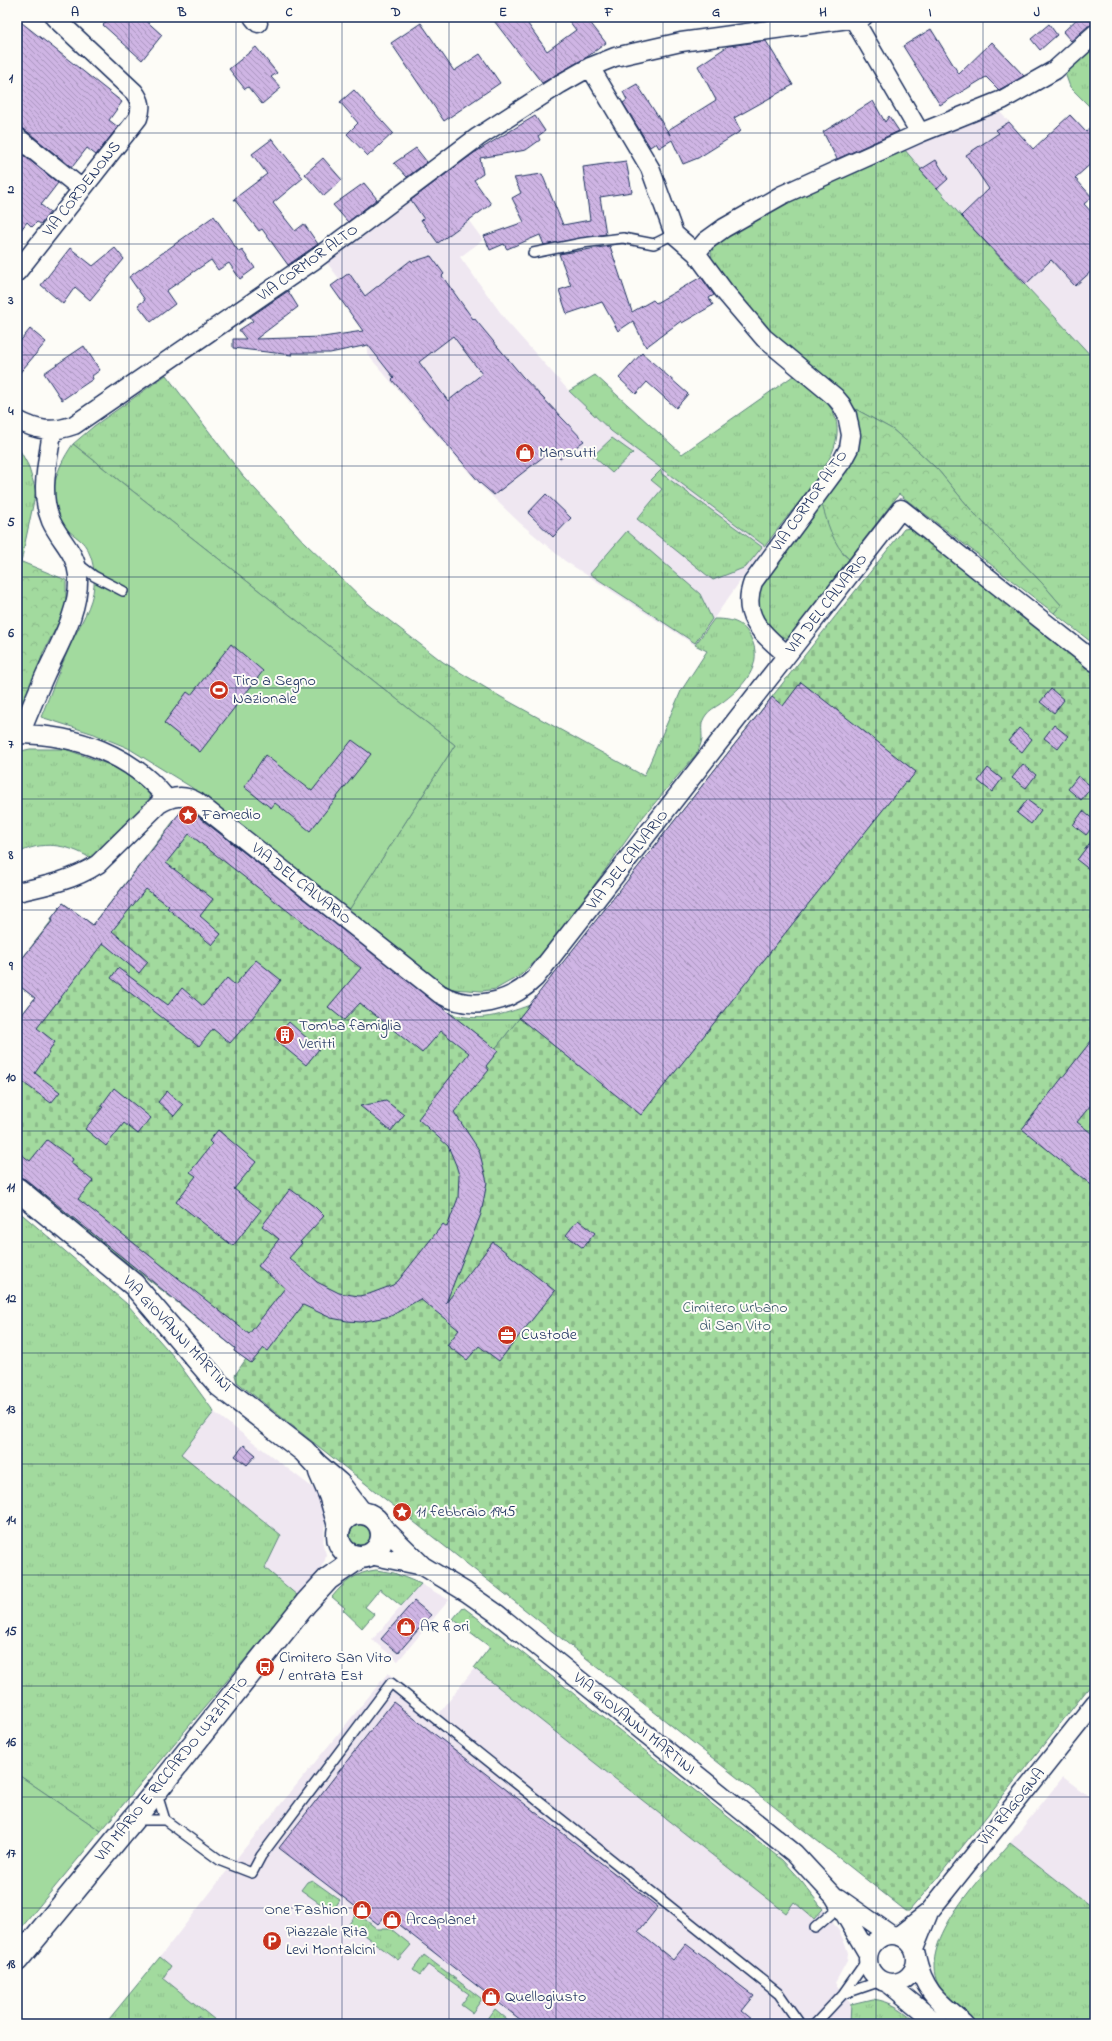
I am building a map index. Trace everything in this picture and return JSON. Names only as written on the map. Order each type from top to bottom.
[{"type":"street","name":"VIA CORDENONS","points":[[17,272],[138,118],[141,104],[134,92],[54,17]]},
{"type":"street","name":"VIA CORMOR ALTO","points":[[52,432],[74,426],[90,416],[314,260],[478,137],[560,84],[590,67],[615,57],[673,43],[858,18]]},
{"type":"street","points":[[858,18],[920,133]]},
{"type":"street","points":[[696,253],[706,241],[724,228],[759,207],[920,133],[1002,100],[1055,70],[1095,34]]},
{"type":"street","name":"VIA CORMOR ALTO","points":[[590,67],[650,168],[674,234],[696,253],[724,291],[764,338],[835,397],[847,415],[850,426],[849,448],[842,460],[753,582],[749,592],[748,603],[750,613],[756,625],[765,636],[787,655]]},
{"type":"street","points":[[17,137],[82,189]]},
{"type":"street","points":[[17,420],[52,432],[45,487],[46,506],[52,524],[71,551],[76,562],[78,586],[69,624],[19,735],[54,736],[90,745],[127,762],[150,780],[167,798],[98,864],[86,872],[17,892]]},
{"type":"street","name":"VIA DEL CALVARIO","points":[[167,798],[184,796],[197,802],[440,994],[460,1002],[483,1003],[498,1001],[526,987],[535,978],[901,509],[1095,662]]},
{"type":"street","name":"VIA GIOVANNI MARTINI","points":[[17,1189],[134,1285],[219,1384],[304,1451],[317,1465],[339,1484],[369,1517],[423,1566],[466,1592],[508,1623],[794,1853],[837,1901],[868,1957]]},
{"type":"street","name":"VIA GIOVANNI MARTINI","points":[[317,1465],[330,1495],[340,1536]]},
{"type":"street","points":[[348,1516],[369,1517],[381,1528],[381,1542],[378,1548],[365,1556],[348,1554],[340,1536],[348,1516]]},
{"type":"street","name":"VIA MARIO E RICCARDO LUZZATTO","points":[[328,1579],[340,1536]]},
{"type":"street","name":"VIA GIOVANNI MARTINI","points":[[365,1556],[423,1566]]},
{"type":"street","name":"VIA MARIO E RICCARDO LUZZATTO","points":[[17,1960],[328,1579],[365,1556]]},
{"type":"street","name":"VIA RAGOGNA","points":[[895,1935],[929,1912],[1095,1703]]},
{"type":"street","name":"VIA GIOVANNI MARTINI","points":[[837,1901],[895,1935]]},
{"type":"street","name":"VIA RAGOGNA","points":[[915,1952],[929,1912]]},
{"type":"street","points":[[938,2024],[871,1972],[868,1957],[870,1948],[879,1938],[895,1935],[905,1938],[915,1952],[922,1978],[927,1988],[937,2000],[965,2024]]},
{"type":"street","points":[[884,1982],[896,1983],[909,1976],[914,1970],[915,1952]]},
{"type":"lane","points":[[533,254],[582,244],[623,238],[654,244],[674,234]]},
{"type":"lane","points":[[76,562],[94,576],[123,591]]},
{"type":"lane","points":[[132,1820],[165,1820],[221,1861],[252,1873],[261,1856],[391,1683],[779,1994],[800,2024]]},
{"type":"lane","points":[[156,1790],[165,1820]]},
{"type":"lane","points":[[815,1928],[837,1901]]},
{"type":"lane","points":[[815,2024],[843,1994],[868,1957]]},
{"type":"lane","points":[[843,1994],[884,1982]]},
{"type":"shaded area","points":[[999,111],[1095,216],[1095,360],[961,216],[904,149]]},
{"type":"shaded area","points":[[411,200],[424,219],[421,221],[438,243],[469,221],[483,240],[460,257],[508,323],[569,391],[611,431],[765,546],[695,645],[565,561],[520,523],[479,484],[367,354],[368,345],[371,343],[331,286],[340,280],[325,260]]},
{"type":"shaded area","points":[[214,1412],[313,1488],[320,1499],[325,1521],[323,1545],[326,1554],[325,1560],[318,1573],[298,1596],[265,1568],[181,1454]]},
{"type":"shaded area","points":[[421,1584],[449,1600],[398,1661],[372,1640]]},
{"type":"shaded area","points":[[500,1635],[782,1860],[802,1882],[823,1909],[839,1931],[845,1943],[848,1953],[847,1961],[835,1983],[851,2004],[872,1999],[889,2002],[902,2009],[919,2024],[208,2024],[146,1975],[244,1849],[388,1673],[438,1715]]},
{"type":"shaded area","points":[[1063,1777],[1095,1801],[1095,1910],[1010,1843]]},
{"type":"green space","points":[[1095,41],[1095,112],[1070,87],[1065,73]]},
{"type":"green space","points":[[904,149],[961,216],[1095,360],[1095,645],[1054,613],[1061,605],[1042,583],[972,511],[938,470],[892,429],[850,406],[768,335],[712,263],[711,252],[719,241],[799,195]]},
{"type":"green space","points":[[166,375],[243,476],[305,543],[368,604],[443,662],[501,697],[644,776],[681,691],[707,651],[695,645],[714,619],[730,620],[735,622],[743,627],[750,636],[754,647],[755,657],[749,675],[736,691],[709,712],[704,718],[702,726],[702,740],[698,752],[643,817],[598,880],[544,951],[521,975],[496,989],[482,991],[452,989],[438,981],[349,910],[455,745],[73,444],[94,426]]},
{"type":"green space","points":[[595,375],[682,454],[793,376],[820,396],[832,410],[836,422],[837,435],[834,447],[822,471],[765,546],[611,431],[569,391]]},
{"type":"green space","points":[[850,406],[892,429],[938,470],[972,511],[1042,583],[1061,605],[1054,613],[899,494],[849,559],[843,553],[834,539],[821,501],[852,457]]},
{"type":"green space","points":[[612,438],[633,453],[612,473],[593,456]]},
{"type":"green space","name":"Tiro a Segno Nazionale","points":[[73,444],[455,745],[349,910],[191,787],[128,748],[94,734],[41,717],[67,653],[88,608],[94,585],[93,565],[88,551],[82,542],[68,530],[56,509],[54,498],[54,487],[57,476],[66,454]]},
{"type":"green space","points":[[17,445],[28,465],[36,491],[21,562],[17,560]]},
{"type":"green space","points":[[661,470],[662,474],[762,547],[746,567],[713,580],[637,519],[662,489],[651,480]]},
{"type":"green space","points":[[821,501],[843,554],[849,559],[789,639],[780,636],[773,631],[762,618],[758,603],[760,585]]},
{"type":"green space","name":"Cimitero Urbano di San Vito","points":[[910,528],[1095,674],[1095,1680],[935,1881],[909,1911],[906,1911],[237,1382],[235,1375],[246,1359],[234,1351],[235,1348],[17,1176],[17,1021],[35,998],[17,984],[17,962],[19,958],[21,960],[52,920],[51,919],[63,903],[93,925],[186,805],[495,1049],[904,529]]},
{"type":"green space","points":[[627,531],[700,594],[712,619],[695,643],[590,574]]},
{"type":"green space","points":[[17,560],[66,580],[66,608],[43,653],[30,692],[17,719]]},
{"type":"green space","points":[[30,749],[65,749],[121,769],[148,790],[150,797],[148,804],[132,817],[90,858],[81,853],[63,847],[44,845],[17,854],[17,752]]},
{"type":"green space","points":[[530,1005],[495,1049],[448,1013],[459,1016],[480,1018],[500,1015]]},
{"type":"green space","points":[[17,1210],[127,1304],[174,1357],[214,1412],[181,1454],[281,1535],[265,1568],[298,1596],[101,1831],[17,1774]]},
{"type":"green space","points":[[360,1522],[369,1526],[373,1535],[369,1544],[360,1548],[351,1544],[347,1535],[351,1526]]},
{"type":"green space","points":[[376,1570],[394,1573],[421,1584],[401,1606],[380,1589],[365,1607],[374,1614],[362,1628],[343,1610],[345,1608],[332,1597],[346,1582],[357,1575]]},
{"type":"green space","points":[[463,1607],[782,1860],[802,1882],[823,1909],[814,1919],[794,1902],[786,1913],[474,1668],[490,1647],[453,1619]]},
{"type":"green space","points":[[17,1774],[101,1831],[17,1933]]},
{"type":"green space","points":[[1010,1843],[1095,1910],[1095,2024],[979,2024],[956,2006],[941,1990],[938,1984],[934,1967],[937,1948],[945,1928],[971,1889]]},
{"type":"green space","points":[[312,1880],[340,1900],[332,1912],[301,1890],[307,1882]]},
{"type":"green space","points":[[357,1913],[377,1929],[391,1929],[411,1945],[398,1960],[349,1924]]},
{"type":"green space","points":[[424,1955],[482,1999],[472,2013],[461,2005],[469,1994],[428,1965],[420,1975],[413,1970]]},
{"type":"green space","points":[[160,1957],[171,1966],[163,1978],[220,2024],[208,2024],[198,2016],[194,2024],[105,2024]]},
{"type":"green space","points":[[872,1999],[892,2004],[919,2024],[850,2024],[851,2004]]},
{"type":"green space","points":[[495,2009],[513,2024],[485,2023]]},
{"type":"building","points":[[111,17],[142,17],[162,35],[142,60],[103,25]]},
{"type":"building","points":[[491,17],[523,17],[547,51],[576,30],[566,17],[586,17],[606,43],[587,57],[542,83]]},
{"type":"building","points":[[1079,17],[1095,17],[1095,24],[1088,26],[1071,41],[1063,32]]},
{"type":"building","points":[[17,19],[122,102],[109,120],[118,127],[96,155],[87,148],[73,166],[70,166],[24,129],[17,127]]},
{"type":"building","points":[[421,23],[454,71],[480,54],[500,83],[444,121],[391,43]]},
{"type":"building","points":[[1049,24],[1057,35],[1040,50],[1031,39]]},
{"type":"building","points":[[931,29],[959,74],[992,42],[1024,76],[999,90],[986,77],[940,105],[903,46]]},
{"type":"building","points":[[766,41],[793,85],[734,118],[741,131],[698,158],[683,164],[672,140],[659,148],[656,143],[650,147],[623,103],[627,100],[623,92],[637,84],[670,135],[668,130],[716,100],[698,66],[728,46]]},
{"type":"building","points":[[256,47],[277,73],[271,77],[281,88],[262,104],[248,87],[245,89],[229,69]]},
{"type":"building","points":[[354,90],[393,133],[368,156],[347,134],[358,123],[340,102]]},
{"type":"building","points":[[873,101],[885,122],[889,116],[899,131],[837,159],[823,132]]},
{"type":"building","points":[[1070,115],[1086,132],[1095,122],[1095,160],[1075,178],[1092,197],[1084,204],[1095,216],[1095,268],[1075,286],[1051,260],[1026,284],[961,216],[989,189],[966,155],[999,133],[996,130],[1009,122],[1033,149]]},
{"type":"building","points":[[535,116],[545,131],[538,136],[540,140],[526,150],[480,158],[483,174],[474,180],[491,204],[438,243],[421,220],[424,219],[411,200],[474,153]]},
{"type":"building","points":[[272,139],[303,178],[273,203],[295,231],[304,224],[318,244],[288,265],[262,229],[259,231],[234,199],[267,174],[252,154]]},
{"type":"building","points":[[416,148],[427,162],[407,177],[394,163]]},
{"type":"building","points":[[17,150],[58,183],[41,205],[50,212],[41,224],[37,222],[32,227],[27,222],[17,235]]},
{"type":"building","points":[[323,158],[342,180],[324,196],[305,174]]},
{"type":"building","points":[[936,160],[948,179],[937,189],[920,170]]},
{"type":"building","points":[[626,161],[632,192],[600,197],[606,234],[544,245],[540,235],[507,249],[504,244],[490,250],[484,236],[524,222],[512,198],[521,193],[514,178],[542,174],[563,225],[590,220],[583,167]]},
{"type":"building","points":[[364,183],[377,199],[348,222],[333,205]]},
{"type":"building","points":[[214,216],[239,252],[242,250],[255,268],[240,279],[229,263],[218,270],[211,260],[166,291],[175,304],[151,322],[138,305],[145,300],[129,277]]},
{"type":"building","points":[[610,246],[632,312],[653,300],[656,303],[701,277],[714,295],[709,298],[713,305],[682,323],[681,321],[646,347],[633,321],[618,331],[602,302],[567,314],[559,290],[571,286],[559,254]]},
{"type":"building","points":[[70,248],[93,266],[115,248],[124,259],[90,300],[75,287],[63,304],[41,285]]},
{"type":"building","points":[[431,256],[444,274],[442,276],[473,319],[474,318],[522,376],[584,441],[560,459],[552,450],[494,495],[480,483],[392,380],[394,378],[368,345],[330,353],[291,353],[292,355],[233,348],[233,339],[246,339],[239,330],[253,321],[250,317],[288,291],[298,307],[256,339],[323,337],[363,331],[331,286],[349,273],[365,296],[411,260],[412,262]],"holes":[[[453,336],[482,374],[448,401],[419,362]]]},
{"type":"building","points":[[30,329],[46,342],[17,376],[17,345]]},
{"type":"building","points":[[84,346],[100,370],[92,376],[93,379],[62,400],[44,373]]},
{"type":"building","points":[[642,353],[688,394],[676,408],[647,382],[636,394],[619,378]]},
{"type":"building","points":[[546,494],[571,518],[553,537],[528,513]]},
{"type":"building","points":[[231,644],[263,671],[200,752],[164,723],[187,692],[191,695]]},
{"type":"building","points":[[801,682],[916,772],[907,783],[905,782],[641,1115],[519,1018],[772,697],[783,706]]},
{"type":"building","points":[[1051,689],[1064,700],[1054,713],[1040,702]]},
{"type":"building","points":[[1054,725],[1068,736],[1058,749],[1044,738]]},
{"type":"building","points":[[1019,728],[1032,739],[1022,752],[1008,741]]},
{"type":"building","points":[[352,740],[371,754],[310,831],[275,803],[271,808],[244,787],[265,755],[312,791]]},
{"type":"building","points":[[1023,764],[1036,775],[1026,788],[1012,778]]},
{"type":"building","points":[[988,768],[1002,779],[992,792],[978,781]]},
{"type":"building","points":[[1078,776],[1092,787],[1081,800],[1068,789]]},
{"type":"building","points":[[1027,800],[1041,810],[1031,824],[1017,813]]},
{"type":"building","points":[[184,808],[191,811],[498,1051],[486,1066],[489,1070],[454,1112],[479,1150],[487,1182],[481,1214],[446,1303],[493,1242],[555,1291],[499,1361],[479,1346],[467,1360],[447,1345],[459,1330],[420,1299],[391,1316],[361,1322],[331,1318],[303,1305],[268,1351],[264,1348],[251,1363],[234,1351],[235,1348],[25,1179],[17,1176],[17,1151],[30,1161],[47,1140],[73,1159],[71,1163],[93,1181],[78,1199],[249,1334],[285,1288],[258,1266],[279,1239],[262,1226],[290,1189],[315,1207],[324,1216],[300,1242],[302,1243],[289,1258],[317,1282],[339,1293],[359,1296],[393,1285],[398,1281],[443,1224],[447,1227],[458,1198],[459,1175],[448,1146],[418,1119],[469,1053],[441,1031],[422,1053],[360,1003],[344,1020],[328,1007],[361,968],[189,834],[166,863],[213,899],[200,916],[221,934],[212,945],[167,908],[169,906],[146,889],[112,931],[148,962],[139,973],[103,943],[37,1028],[55,1042],[35,1073],[60,1092],[51,1103],[17,1078],[17,1021],[35,998],[17,984],[17,965],[53,920],[51,919],[63,903],[93,925]]},
{"type":"building","points":[[1083,811],[1095,821],[1095,824],[1086,835],[1073,825]]},
{"type":"building","points":[[1095,836],[1095,874],[1077,860]]},
{"type":"building","points":[[256,960],[281,980],[253,1017],[230,1043],[213,1029],[199,1046],[111,978],[118,968],[168,1005],[182,988],[203,1006],[227,978],[235,985]]},
{"type":"building","points":[[289,1022],[319,1049],[306,1065],[274,1039]]},
{"type":"building","points":[[1095,1036],[1095,1100],[1077,1122],[1095,1136],[1095,1188],[1022,1129]]},
{"type":"building","points":[[114,1088],[151,1118],[138,1134],[124,1123],[106,1146],[85,1129],[103,1107],[101,1106]]},
{"type":"building","points":[[167,1091],[183,1105],[174,1116],[158,1102]]},
{"type":"building","points":[[386,1101],[404,1115],[391,1131],[360,1106]]},
{"type":"building","points":[[218,1130],[256,1162],[234,1189],[261,1210],[233,1246],[176,1202],[196,1176],[190,1172],[212,1144],[209,1141]]},
{"type":"building","points":[[578,1220],[595,1233],[583,1248],[566,1235]]},
{"type":"building","points":[[244,1445],[256,1455],[247,1465],[235,1456]]},
{"type":"building","name":"AR fiori","points":[[414,1601],[431,1615],[398,1653],[381,1639]]},
{"type":"building","points":[[393,1702],[658,1907],[638,1932],[673,1960],[686,1944],[754,1996],[742,2011],[758,2024],[526,2024],[386,1915],[378,1924],[279,1848]]},
{"type":"place","name":"Mansutti","points":[[525,453]]},
{"type":"place","name":"Tiro a Segno Nazionale","points":[[219,690]]},
{"type":"place","name":"Famedio","points":[[188,815]]},
{"type":"place","name":"Tomba famiglia Veritti","points":[[285,1035]]},
{"type":"place","name":"Custode","points":[[507,1335]]},
{"type":"place","name":"11 febbraio 1945","points":[[402,1512]]},
{"type":"place","name":"AR fiori","points":[[406,1627]]},
{"type":"place","name":"Cimitero San Vito / entrata Est","points":[[265,1667]]},
{"type":"place","name":"One Fashion","points":[[362,1910]]},
{"type":"place","name":"Arcaplanet","points":[[392,1920]]},
{"type":"place","name":"Piazzale Rita Levi Montalcini","points":[[272,1941]]},
{"type":"place","name":"Quellogiusto","points":[[491,1997]]}]
